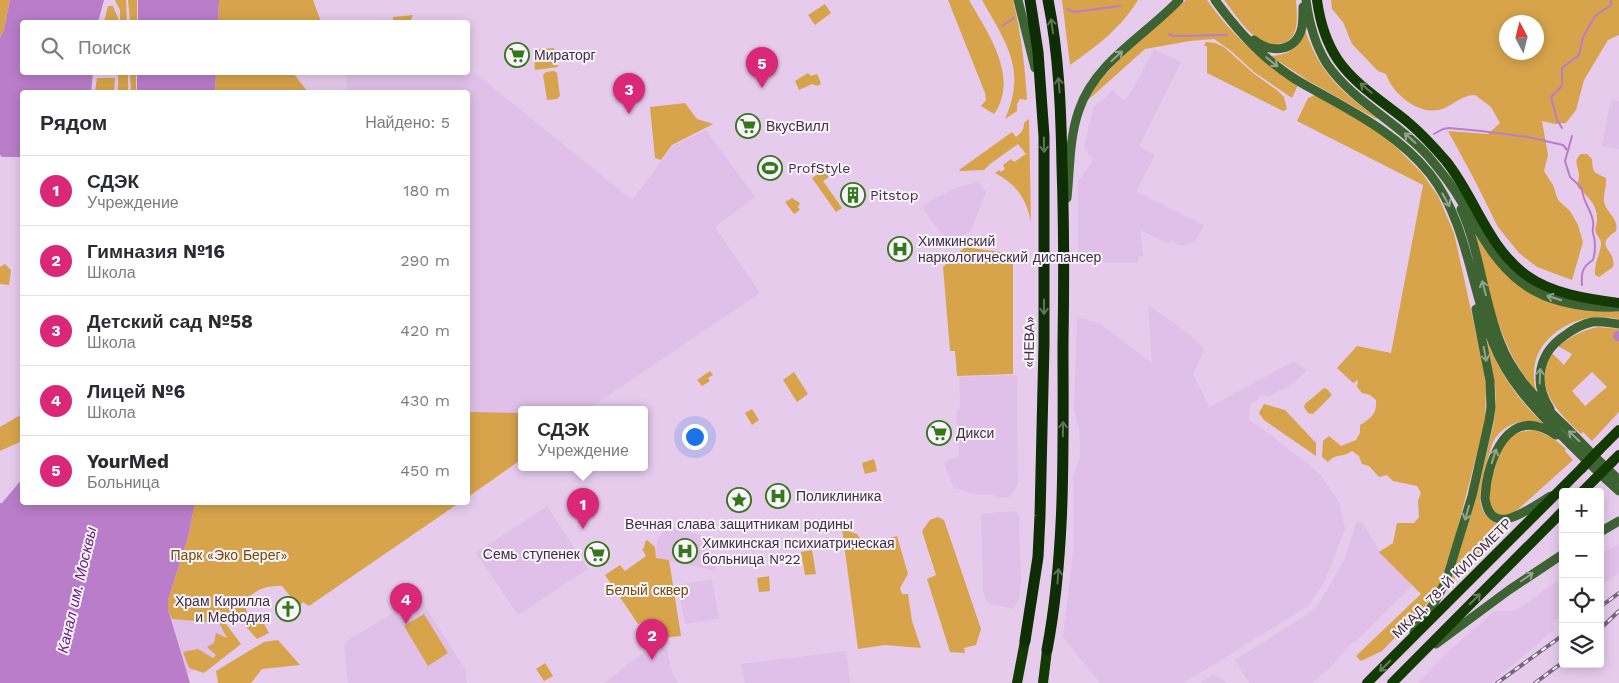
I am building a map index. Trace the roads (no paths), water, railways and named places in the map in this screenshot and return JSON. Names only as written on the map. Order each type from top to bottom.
[{"type":"highway","name":"«НЕВА»","points":[[1016,683],[1030,616],[1038,557],[1041,482],[1044,182],[1042,96],[1030,0]]},
{"type":"highway","points":[[1044,683],[1057,584],[1061,511],[1064,239],[1060,92],[1048,0]]},
{"type":"highway","points":[[1317,0],[1325,37],[1346,71],[1418,131],[1436,149],[1457,176],[1491,236],[1510,261],[1526,275],[1552,288],[1576,296],[1619,305]]},
{"type":"highway","name":"МКАД, 78-Й КИЛОМЕТР","points":[[1367,683],[1619,430]]},
{"type":"highway","points":[[1586,488],[1615,458]]},
{"type":"highway","points":[[1392,683],[1559,515]]},
{"type":"main road","points":[[1018,0],[1042,96]]},
{"type":"main road","points":[[1064,239],[1073,135],[1084,96],[1105,67],[1179,0]]},
{"type":"main road","points":[[1215,0],[1246,39],[1273,63],[1308,87],[1378,127],[1422,164],[1450,207],[1488,330],[1500,359],[1523,395],[1619,491]]},
{"type":"main road","points":[[1226,15],[1261,46],[1269,49],[1281,49],[1298,38],[1302,28],[1304,0]]},
{"type":"main road","points":[[1304,0],[1315,41],[1335,74],[1353,92],[1416,143],[1456,192],[1493,254],[1512,275],[1524,284],[1549,297],[1565,302],[1584,305],[1619,305]]},
{"type":"main road","points":[[1443,175],[1468,226],[1492,319],[1500,342],[1514,371],[1538,402],[1618,478]]},
{"type":"main road","points":[[1402,648],[1434,603],[1446,580],[1472,496],[1489,421],[1491,407],[1490,381],[1470,272]]},
{"type":"main road","points":[[1558,420],[1546,403],[1540,388],[1540,368],[1549,349],[1557,340],[1584,324],[1600,322],[1619,324]]},
{"type":"main road","points":[[1557,492],[1518,516],[1502,520],[1491,515],[1485,498],[1490,469],[1498,446],[1504,437],[1512,431],[1529,425],[1538,426],[1548,429],[1571,445]]},
{"type":"main road","points":[[1604,530],[1619,521]]},
{"type":"main road","points":[[1417,658],[1508,590],[1559,557]]},
{"type":"water","points":[[10,0],[104,0],[99,20],[20,20],[20,75],[93,75],[91,90],[20,90],[20,157],[2,157],[0,155],[0,38],[4,29]]},
{"type":"water","points":[[138,0],[219,0],[218,20],[138,20]]},
{"type":"water","points":[[137,75],[216,75],[215,90],[137,90]]},
{"type":"water","name":"Канал им. Москвы","points":[[20,481],[20,505],[195,505],[188,537],[168,600],[168,609],[190,683],[0,683],[0,503]]},
{"type":"waterway","points":[[1562,128],[1557,120],[1551,97],[1562,86],[1562,68],[1579,55],[1583,37],[1595,16],[1611,5],[1611,0]]},
{"type":"waterway","points":[[1067,9],[1074,12],[1120,6]]},
{"type":"waterway","points":[[1002,26],[1014,18]]},
{"type":"waterway","points":[[1169,34],[1173,36],[1227,35]]},
{"type":"waterway","points":[[1434,134],[1449,128],[1481,131],[1528,137],[1563,145],[1568,151]]},
{"type":"waterway","points":[[1572,136],[1565,161],[1570,177],[1582,188],[1583,197],[1593,221],[1595,243],[1593,260],[1586,265],[1583,271],[1582,285]]},
{"type":"railway","points":[[1604,604],[1619,593]]},
{"type":"railway","points":[[1604,625],[1619,611]]},
{"type":"railway","points":[[1497,683],[1559,638]]},
{"type":"railway","points":[[1535,683],[1559,665]]},
{"type":"place","name":"Мираторг","points":[[517,55]]},
{"type":"place","name":"YourMed","points":[[762,88]]},
{"type":"place","name":"Детский сад №58","points":[[629,114]]},
{"type":"place","name":"ВкусВилл","points":[[748,126]]},
{"type":"place","name":"ProfStyle","points":[[770,168]]},
{"type":"place","name":"Pitstop","points":[[853,195]]},
{"type":"place","name":"Химкинский наркологический диспансер","points":[[900,249]]},
{"type":"place","name":"Дикси","points":[[939,433]]},
{"type":"place","name":"Поликлиника","points":[[778,496]]},
{"type":"place","name":"Вечная слава защитникам родины","points":[[739,500]]},
{"type":"place","name":"СДЭК","points":[[583,529]]},
{"type":"place","name":"Химкинская психиатрическая больница №22","points":[[685,551]]},
{"type":"place","name":"Семь ступенек","points":[[597,554]]},
{"type":"place","name":"Храм Кирилла и Мефодия","points":[[288,609]]},
{"type":"place","name":"Лицей №6","points":[[406,624]]},
{"type":"place","name":"Гимназия №16","points":[[652,660]]},
{"type":"park label","name":"Парк «Эко Берег»","points":[[229,555]]},
{"type":"park label","name":"Белый сквер","points":[[647,590]]}]
